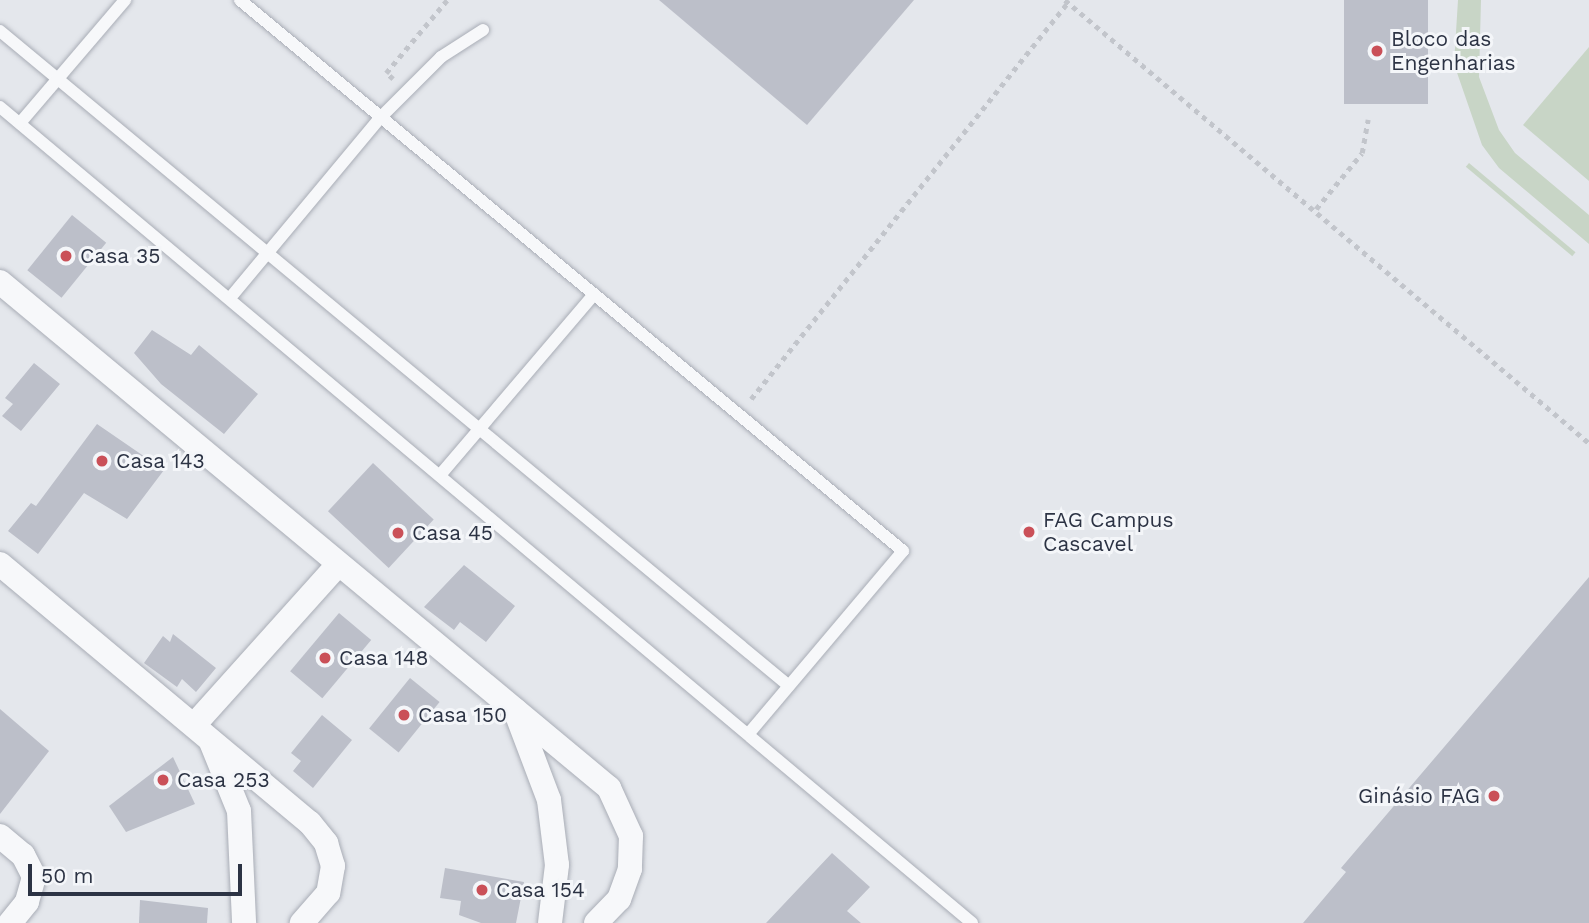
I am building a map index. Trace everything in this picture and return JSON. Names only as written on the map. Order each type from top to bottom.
[{"type":"street","points":[[0,282],[336,567],[609,788],[631,836],[630,870],[619,899],[596,923]]},
{"type":"street","points":[[0,564],[202,731],[326,843],[333,866],[328,893],[302,923]]},
{"type":"street","points":[[202,731],[336,567]]},
{"type":"street","points":[[515,710],[549,800],[557,865],[550,923]]},
{"type":"street","points":[[202,731],[239,811],[244,923]]},
{"type":"street","points":[[0,836],[23,855],[34,877],[27,902],[10,923]]},
{"type":"lane","points":[[20,123],[125,0]]},
{"type":"lane","points":[[240,0],[903,551],[750,732]]},
{"type":"lane","points":[[230,298],[381,117],[441,57],[483,30]]},
{"type":"lane","points":[[0,31],[789,686]]},
{"type":"lane","points":[[0,107],[750,732],[972,923]]},
{"type":"lane","points":[[440,474],[594,294]]},
{"type":"path","points":[[408,89],[386,73],[447,0]]},
{"type":"path","points":[[738,415],[1068,1],[1589,443]]},
{"type":"path","points":[[1316,209],[1362,153],[1368,121]]},
{"type":"green space","points":[[1458,0],[1481,0],[1479,77],[1499,130],[1515,153],[1589,215],[1589,244],[1499,168],[1482,145],[1454,64]]},
{"type":"green space","points":[[1589,47],[1589,181],[1523,125]]},
{"type":"green space","points":[[1469,163],[1575,252],[1572,256],[1466,167]]},
{"type":"building","points":[[659,0],[914,0],[807,125]]},
{"type":"building","name":"Bloco das Engenharias","points":[[1344,0],[1428,0],[1428,104],[1344,104]]},
{"type":"building","name":"Casa 35","points":[[72,215],[106,243],[62,298],[27,270]]},
{"type":"building","points":[[152,330],[191,355],[199,345],[258,394],[224,434],[161,384],[134,353]]},
{"type":"building","points":[[34,363],[60,384],[21,431],[2,416],[13,404],[5,398]]},
{"type":"building","points":[[97,424],[164,470],[127,519],[84,493],[38,554],[8,531],[31,503],[36,506]]},
{"type":"building","points":[[373,463],[434,520],[389,568],[328,511]]},
{"type":"building","points":[[464,565],[515,606],[486,642],[460,622],[454,630],[424,607]]},
{"type":"building","name":"Ginásio FAG","points":[[1589,577],[1589,923],[1303,923],[1346,872],[1341,868]]},
{"type":"building","name":"Casa 148","points":[[339,613],[371,640],[322,698],[290,671]]},
{"type":"building","points":[[173,634],[216,668],[196,692],[182,679],[177,687],[144,663],[163,636],[170,642]]},
{"type":"building","name":"Casa 150","points":[[410,678],[440,702],[399,752],[369,729]]},
{"type":"building","points":[[0,709],[49,751],[0,814]]},
{"type":"building","points":[[322,715],[352,740],[313,788],[293,771],[301,761],[291,753]]},
{"type":"building","name":"Casa 253","points":[[173,757],[195,804],[126,832],[109,806]]},
{"type":"building","points":[[832,853],[870,887],[847,911],[861,923],[766,923]]},
{"type":"building","name":"Casa 154","points":[[445,868],[524,882],[516,923],[481,923],[459,915],[461,901],[440,898]]},
{"type":"building","points":[[140,900],[208,908],[207,923],[139,923]]},
{"type":"place","name":"Bloco das Engenharias","points":[[1377,51]]},
{"type":"place","name":"Casa 35","points":[[66,256]]},
{"type":"place","name":"Casa 143","points":[[102,461]]},
{"type":"place","name":"FAG Campus Cascavel","points":[[1029,532]]},
{"type":"place","name":"Casa 45","points":[[398,533]]},
{"type":"place","name":"Casa 148","points":[[325,658]]},
{"type":"place","name":"Casa 150","points":[[404,715]]},
{"type":"place","name":"Casa 253","points":[[163,780]]},
{"type":"place","name":"Ginásio FAG","points":[[1494,796]]},
{"type":"place","name":"Casa 154","points":[[482,890]]}]
